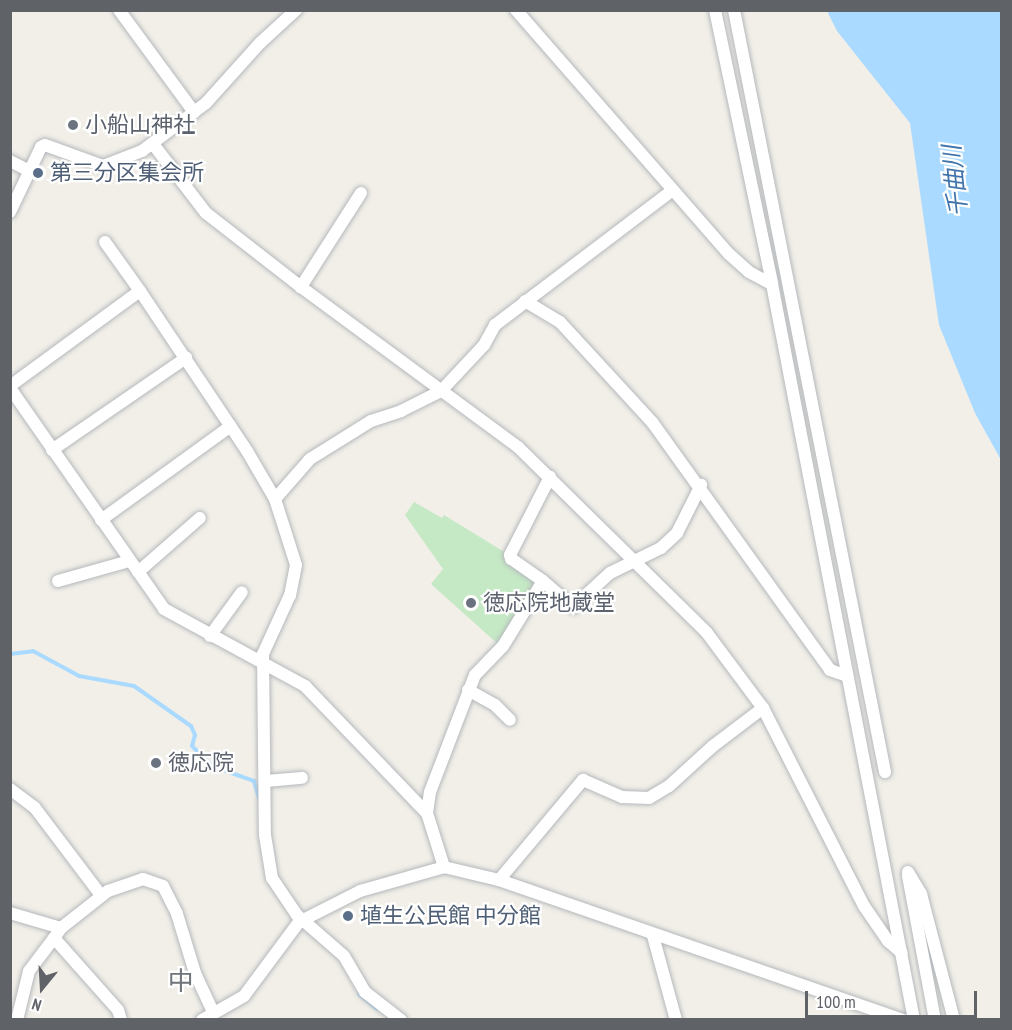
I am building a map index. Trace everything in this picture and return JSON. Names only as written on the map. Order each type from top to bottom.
[{"type":"street","points":[[119,10],[194,112]]},
{"type":"street","points":[[10,212],[28,170],[45,145],[103,166],[123,161],[153,144],[194,112],[296,10]]},
{"type":"street","points":[[516,10],[729,254],[749,272],[772,284]]},
{"type":"street","points":[[715,10],[772,284],[914,1020]]},
{"type":"street","points":[[734,10],[885,772]]},
{"type":"street","points":[[153,144],[206,213],[301,287],[441,391],[491,425],[550,477],[707,633],[763,708],[864,906],[902,953]]},
{"type":"street","points":[[10,160],[28,170]]},
{"type":"street","points":[[275,498],[310,459],[371,421],[401,411],[441,391],[484,345],[495,325],[673,190]]},
{"type":"street","points":[[301,287],[361,193]]},
{"type":"street","points":[[105,242],[231,426],[275,498],[294,551],[295,581],[263,654],[265,835],[272,878],[281,896],[344,956],[365,992],[401,1020]]},
{"type":"street","points":[[140,291],[10,387],[100,520],[164,609],[305,686],[427,813]]},
{"type":"street","points":[[525,301],[560,322],[652,422],[701,485],[830,670],[847,676]]},
{"type":"street","points":[[52,450],[186,358]]},
{"type":"street","points":[[100,520],[231,426]]},
{"type":"street","points":[[550,477],[510,555],[511,559],[543,581],[573,607],[610,573],[661,548],[677,534],[701,485]]},
{"type":"street","points":[[138,572],[200,518]]},
{"type":"street","points":[[58,581],[129,561]]},
{"type":"street","points":[[444,867],[427,813],[430,792],[475,675],[502,646],[543,581]]},
{"type":"street","points":[[210,636],[242,592]]},
{"type":"street","points":[[468,690],[495,705],[510,720]]},
{"type":"street","points":[[499,880],[583,780],[622,797],[649,798],[669,786],[713,746],[763,708]]},
{"type":"street","points":[[266,781],[302,778]]},
{"type":"street","points":[[10,789],[35,808],[100,894]]},
{"type":"street","points":[[202,1020],[244,996],[303,919],[360,891],[444,867],[499,880],[653,936],[904,1020]]},
{"type":"street","points":[[935,1020],[908,872],[921,894],[954,1020]]},
{"type":"street","points":[[17,1020],[29,971],[58,933],[100,894],[143,879],[164,886],[177,914],[195,973],[213,1012]]},
{"type":"street","points":[[10,913],[58,933],[118,1010],[121,1020]]},
{"type":"street","points":[[653,936],[676,1020]]},
{"type":"green space","points":[[414,502],[442,518],[444,515],[506,553],[534,579],[535,584],[499,645],[431,584],[443,569],[405,515]]},
{"type":"water","name":"千曲川","points":[[827,11],[1001,11],[1001,460],[975,413],[939,325],[910,123],[837,31]]},
{"type":"waterway","points":[[10,654],[33,651],[79,676],[134,686],[191,726],[195,735],[192,746],[212,766],[254,781],[260,802]]},
{"type":"waterway","points":[[359,994],[377,1009]]},
{"type":"place","name":"小船山神社","points":[[73,125]]},
{"type":"place","name":"第三分区集会所","points":[[38,173]]},
{"type":"place","name":"徳応院地蔵堂","points":[[471,603]]},
{"type":"place","name":"徳応院","points":[[156,763]]},
{"type":"place","name":"埴生公民館 中分館","points":[[348,916]]},
{"type":"district","name":"中","points":[[181,981]]}]
